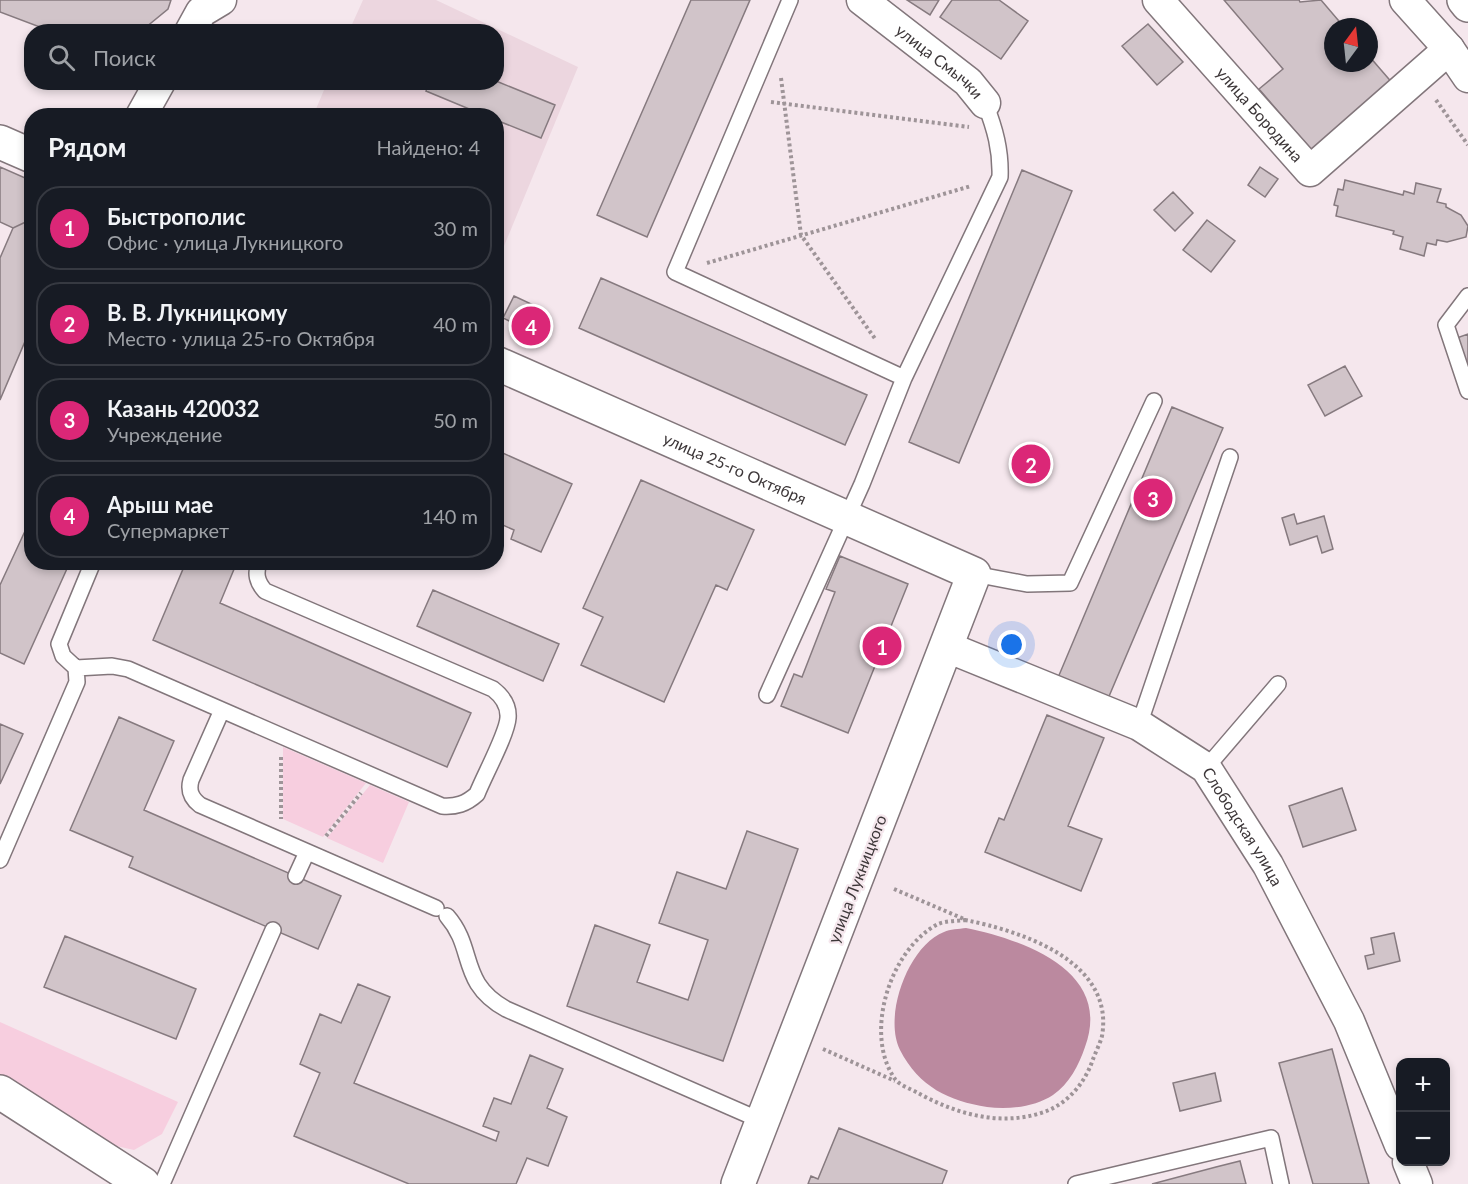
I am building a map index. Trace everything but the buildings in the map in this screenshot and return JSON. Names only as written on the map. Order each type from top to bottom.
[{"type":"street","points":[[194,24],[201,12],[221,0]]},
{"type":"street","name":"улица Смычки","points":[[862,0],[968,82],[985,103]]},
{"type":"street","name":"улица Бородина","points":[[1158,0],[1310,171],[1449,49]]},
{"type":"street","points":[[1405,0],[1449,49],[1468,77]]},
{"type":"street","points":[[1464,0],[1468,4]]},
{"type":"street","points":[[145,108],[156,90]]},
{"type":"street","points":[[0,142],[24,152]]},
{"type":"street","name":"улица 25-го Октября","points":[[504,367],[974,574]]},
{"type":"street","name":"улица Лукницкого","points":[[738,1184],[974,574]]},
{"type":"street","name":"Слободская улица","points":[[947,647],[1139,725],[1206,768],[1268,865],[1349,1021],[1396,1132]]},
{"type":"street","points":[[0,1092],[143,1184]]},
{"type":"street","points":[[1410,1166],[1417,1184]]},
{"type":"lane","points":[[790,0],[675,272],[904,378]]},
{"type":"lane","points":[[767,695],[847,518],[904,378],[1000,177],[1001,156],[996,131],[985,103]]},
{"type":"lane","points":[[1468,296],[1446,326],[1468,391]]},
{"type":"lane","points":[[974,574],[1027,584],[1070,583],[1154,401]]},
{"type":"lane","points":[[1139,725],[1230,456]]},
{"type":"lane","points":[[0,860],[77,682],[76,668],[63,656],[59,644],[90,570]]},
{"type":"lane","points":[[76,668],[104,666],[128,669],[442,806],[452,807],[471,800],[477,794],[508,717],[504,702],[493,689],[265,591],[260,585],[258,570]]},
{"type":"lane","points":[[1206,768],[1278,684]]},
{"type":"lane","points":[[222,710],[191,780],[191,795],[194,801],[442,912],[457,930],[476,983],[492,1001],[506,1010],[762,1121]]},
{"type":"lane","points":[[296,876],[309,853]]},
{"type":"lane","points":[[162,1184],[273,930]]},
{"type":"lane","points":[[1076,1184],[1270,1138],[1281,1184]]},
{"type":"path","points":[[776,33],[801,235],[876,340]]},
{"type":"path","points":[[748,98],[996,131]]},
{"type":"path","points":[[675,272],[1000,177]]},
{"type":"path","points":[[280,735],[281,841]]},
{"type":"path","points":[[309,853],[374,776]]},
{"type":"path","points":[[823,1049],[896,1081],[937,1104],[963,1113],[1001,1119],[1035,1115],[1053,1109],[1070,1098],[1090,1069],[1102,1036],[1102,1011],[1095,987],[1070,960],[1043,945],[994,926],[965,920],[894,889]]},
{"type":"path","points":[[896,1081],[883,1056],[881,1026],[885,996],[898,965],[918,938],[939,923],[965,920]]},
{"type":"shaded area","points":[[363,0],[436,0],[487,24],[352,24]]},
{"type":"shaded area","points":[[504,32],[578,67],[504,246],[504,108],[316,108],[324,90],[504,90]]},
{"type":"shaded area","points":[[283,747],[366,783],[323,837],[283,819]]},
{"type":"shaded area","points":[[370,785],[409,802],[383,863],[327,838]]},
{"type":"shaded area","points":[[966,928],[1013,941],[1058,963],[1075,979],[1086,998],[1090,1021],[1083,1054],[1069,1080],[1059,1091],[1046,1099],[1021,1107],[1004,1108],[960,1101],[926,1083],[916,1074],[900,1050],[896,1036],[897,1001],[910,967],[931,940],[946,931]]},
{"type":"shaded area","points":[[0,1022],[178,1102],[162,1134],[134,1150],[103,1143],[0,1080]]},
{"type":"place","name":"Арыш мае","points":[[531,326]]},
{"type":"place","name":"В. В. Лукницкому","points":[[1031,464]]},
{"type":"place","name":"Казань 420032","points":[[1153,498]]},
{"type":"place","name":"Быстрополис","points":[[882,646]]}]
